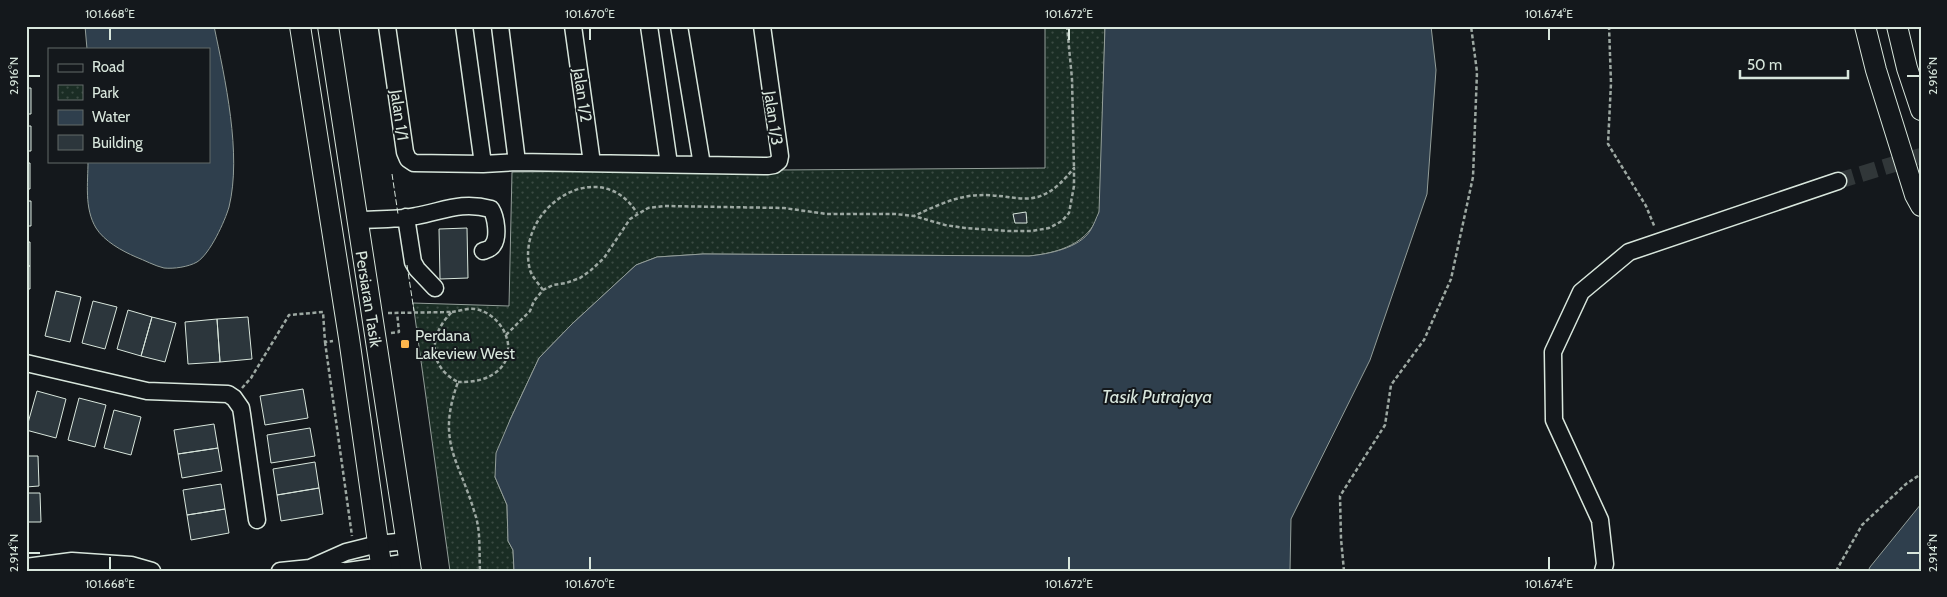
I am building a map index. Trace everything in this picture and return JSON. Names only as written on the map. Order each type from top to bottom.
[{"type":"main road","name":"Persiaran Tasik","points":[[300,26],[349,338],[382,568]]},
{"type":"main road","name":"Persiaran Tasik","points":[[328,26],[411,566]]},
{"type":"main road","points":[[1864,26],[1915,195],[1921,206]]},
{"type":"main road","points":[[1897,26],[1907,68],[1921,110]]},
{"type":"street","name":"Jalan 1/1","points":[[387,26],[405,152],[408,158],[414,162],[421,163],[483,164]]},
{"type":"street","points":[[464,26],[483,164],[517,162],[702,165],[679,26]]},
{"type":"street","points":[[500,26],[517,162]]},
{"type":"street","name":"Jalan 1/2","points":[[573,26],[592,163]]},
{"type":"street","points":[[649,26],[669,164]]},
{"type":"street","name":"Jalan 1/3","points":[[702,165],[768,166],[774,165],[779,161],[780,156],[762,26]]},
{"type":"street","points":[[1603,571],[1605,564],[1600,520],[1554,420],[1553,352],[1581,292],[1629,252],[1838,181]]},
{"type":"street","points":[[358,220],[406,217],[450,207],[484,207],[491,209],[495,222],[494,244],[489,249],[482,251]]},
{"type":"street","points":[[406,217],[413,262],[417,270],[435,288]]},
{"type":"street","points":[[26,363],[147,391],[222,393],[234,398],[241,408],[257,520]]},
{"type":"street","points":[[310,568],[354,550],[378,544],[407,541]]},
{"type":"street","points":[[26,567],[49,568],[72,561],[131,565],[152,571]]},
{"type":"street","points":[[348,571],[411,566]]},
{"type":"street","points":[[280,571],[310,568],[343,571]]},
{"type":"path","points":[[506,335],[530,311],[534,301],[543,290],[553,285],[580,278],[590,271],[604,258],[630,219],[648,208],[664,206],[784,208],[827,214],[914,216],[945,225],[965,228],[1021,232],[1049,228],[1062,222],[1068,213],[1074,186],[1072,79],[1067,26]]},
{"type":"path","points":[[1344,571],[1340,496],[1385,426],[1391,385],[1424,340],[1451,278],[1473,177],[1476,72],[1471,26]]},
{"type":"path","points":[[1610,26],[1611,83],[1608,144],[1646,206],[1660,242]]},
{"type":"path","points":[[914,216],[936,206],[969,196],[1030,199],[1047,194],[1061,184],[1074,168]]},
{"type":"path","points":[[543,290],[531,272],[529,262],[530,241],[540,218],[556,200],[565,194],[581,188],[608,189],[620,193],[638,213]]},
{"type":"path","points":[[372,314],[405,311],[452,312],[475,309],[485,313],[493,317],[502,326],[506,335],[508,355],[502,367],[495,374],[477,381],[458,382],[442,370],[438,363],[435,343],[442,322],[452,312]]},
{"type":"path","points":[[234,398],[251,378],[289,315],[322,312],[354,550]]},
{"type":"path","points":[[325,342],[349,338]]},
{"type":"path","points":[[458,382],[452,398],[449,417],[450,444],[476,515],[480,571]]},
{"type":"path","points":[[1836,571],[1862,525],[1906,484],[1921,474]]},
{"type":"green space","points":[[1045,26],[1105,26],[1100,207],[1094,224],[1088,232],[1071,245],[1040,255],[1029,256],[703,254],[657,257],[636,265],[572,324],[539,358],[510,420],[495,477],[507,505],[508,541],[513,550],[514,571],[450,571],[413,303],[509,306],[512,172],[1045,168]]},
{"type":"water","points":[[85,26],[214,26],[227,93],[233,140],[233,186],[229,207],[216,237],[207,252],[197,262],[176,268],[164,268],[125,252],[99,233],[92,220],[88,204],[88,162],[210,162],[210,48],[87,48]]},
{"type":"water","name":"Tasik Putrajaya","points":[[1105,26],[1431,26],[1436,70],[1427,194],[1370,360],[1291,519],[1290,571],[514,571],[513,550],[508,541],[507,505],[495,477],[496,453],[539,358],[572,324],[636,265],[657,257],[703,254],[1029,256],[1054,252],[1079,242],[1090,231],[1099,212]]},
{"type":"water","points":[[1921,504],[1921,571],[1868,571],[1870,567]]},
{"type":"building","points":[[26,88],[31,88],[31,114],[26,114]]},
{"type":"building","points":[[26,126],[31,126],[31,151],[26,151]]},
{"type":"building","points":[[26,163],[30,163],[30,189],[26,189]]},
{"type":"building","points":[[26,201],[31,201],[31,226],[26,226]]},
{"type":"building","points":[[1026,212],[1027,223],[1015,223],[1013,214]]},
{"type":"building","points":[[467,228],[468,278],[440,279],[439,229]]},
{"type":"building","points":[[26,242],[30,242],[30,266],[26,266]]},
{"type":"building","points":[[26,266],[30,266],[30,289],[26,289]]},
{"type":"building","points":[[56,291],[81,297],[70,342],[45,336]]},
{"type":"building","points":[[93,301],[117,307],[105,349],[82,343]]},
{"type":"building","points":[[128,310],[152,317],[141,356],[117,349]]},
{"type":"building","points":[[152,317],[176,323],[165,362],[141,356]]},
{"type":"building","points":[[248,317],[252,359],[220,362],[217,319]]},
{"type":"building","points":[[217,319],[220,362],[188,364],[185,322]]},
{"type":"building","points":[[303,389],[308,418],[265,425],[260,396]]},
{"type":"building","points":[[37,391],[66,399],[56,438],[26,430]]},
{"type":"building","points":[[79,398],[106,405],[95,447],[68,440]]},
{"type":"building","points":[[114,410],[141,417],[131,455],[104,448]]},
{"type":"building","points":[[214,424],[218,448],[178,454],[174,430]]},
{"type":"building","points":[[310,428],[315,456],[271,463],[267,435]]},
{"type":"building","points":[[218,448],[222,471],[182,478],[178,454]]},
{"type":"building","points":[[26,456],[38,456],[39,486],[26,487]]},
{"type":"building","points":[[315,462],[319,488],[277,495],[273,469]]},
{"type":"building","points":[[221,484],[225,509],[187,515],[183,490]]},
{"type":"building","points":[[319,488],[323,514],[281,521],[277,495]]},
{"type":"building","points":[[26,493],[40,493],[41,522],[26,522]]},
{"type":"building","points":[[225,509],[229,533],[191,540],[187,515]]},
{"type":"tunnel","points":[[1838,181],[1921,156]]},
{"type":"fence","points":[[392,174],[398,214]]},
{"type":"fence","points":[[407,265],[414,311]]},
{"type":"place","name":"Perdana Lakeview West","points":[[405,344]]}]
